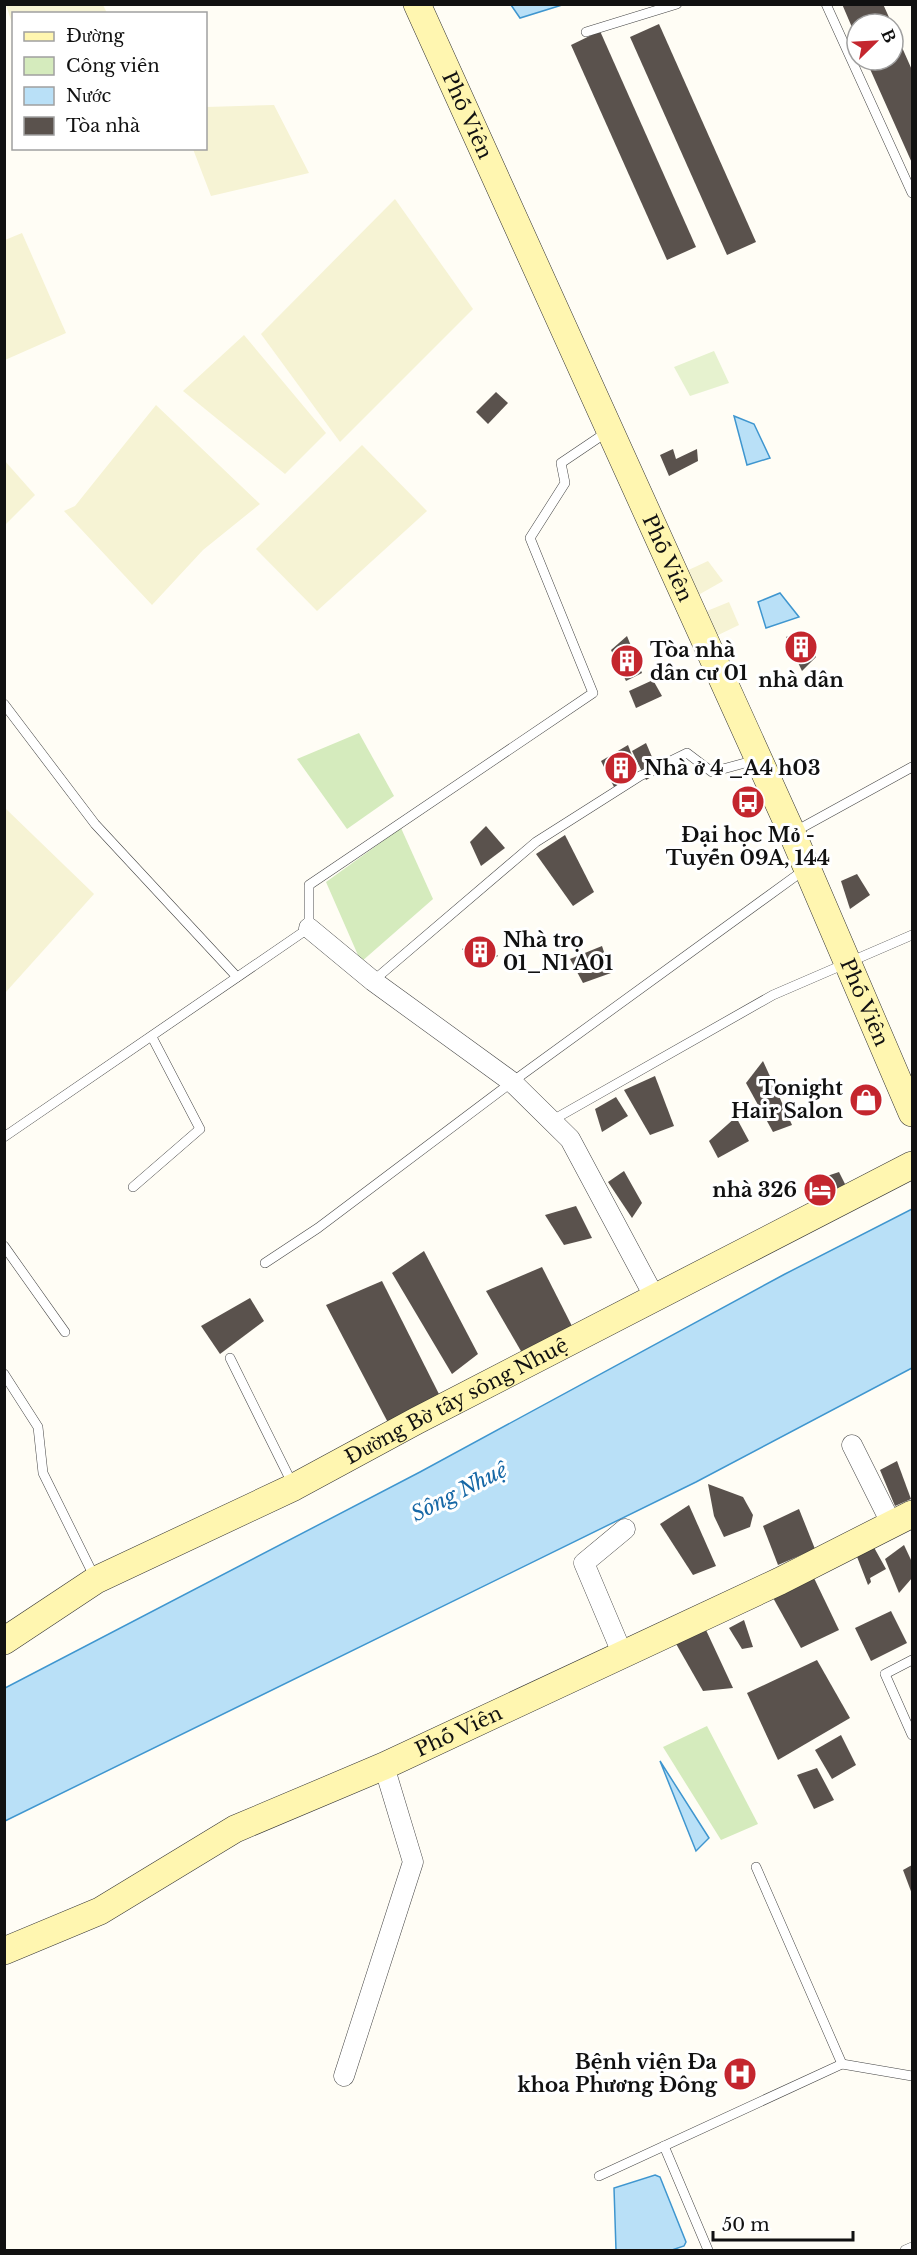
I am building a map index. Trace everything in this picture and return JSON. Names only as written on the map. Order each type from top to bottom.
[{"type":"street","name":"Phố Viên","points":[[417,4],[759,759],[912,1113]]},
{"type":"street","points":[[309,928],[373,981],[512,1082],[570,1139],[655,1298]]},
{"type":"street","name":"Đường Bờ tây sông Nhuệ","points":[[4,1641],[96,1580],[294,1487],[912,1165]]},
{"type":"street","points":[[852,1445],[902,1518]]},
{"type":"street","name":"Phố Viên","points":[[4,1951],[100,1911],[235,1829],[384,1766],[780,1581],[902,1518]]},
{"type":"street","points":[[622,1653],[584,1563],[625,1528]]},
{"type":"street","points":[[344,2076],[413,1862],[384,1766]]},
{"type":"lane","points":[[586,32],[677,4]]},
{"type":"lane","points":[[826,4],[912,193]]},
{"type":"lane","points":[[4,1137],[309,928],[309,885],[593,693],[530,538],[565,483],[561,463],[609,431]]},
{"type":"lane","points":[[4,704],[95,824],[237,977]]},
{"type":"lane","points":[[373,981],[536,842],[640,776],[687,753],[712,772],[759,759]]},
{"type":"lane","points":[[792,833],[912,767]]},
{"type":"lane","points":[[266,1263],[318,1228],[512,1082],[807,868]]},
{"type":"lane","points":[[551,1121],[773,995],[912,935]]},
{"type":"lane","points":[[133,1187],[200,1129],[153,1037]]},
{"type":"lane","points":[[4,1246],[64,1332]]},
{"type":"lane","points":[[230,1358],[294,1487]]},
{"type":"lane","points":[[4,1374],[38,1427],[43,1473],[96,1580]]},
{"type":"lane","points":[[912,1660],[885,1674],[912,1735]]},
{"type":"lane","points":[[756,1867],[842,2064]]},
{"type":"lane","points":[[599,2176],[842,2064],[912,2076]]},
{"type":"lane","points":[[664,2146],[708,2250]]},
{"type":"lane","points":[[905,2250],[912,2247]]},
{"type":"shaded area","points":[[6,5],[103,5],[106,12],[12,12],[12,23]]},
{"type":"shaded area","points":[[274,105],[309,173],[211,196],[193,150],[207,150],[207,107]]},
{"type":"shaded area","points":[[395,199],[473,309],[340,442],[261,334]]},
{"type":"shaded area","points":[[22,233],[66,333],[5,360],[5,240]]},
{"type":"shaded area","points":[[244,335],[326,433],[285,474],[183,391]]},
{"type":"shaded area","points":[[156,405],[260,504],[203,550],[152,605],[64,511],[75,506]]},
{"type":"shaded area","points":[[362,445],[427,511],[317,611],[256,549]]},
{"type":"shaded area","points":[[4,460],[35,495],[5,525],[4,525]]},
{"type":"shaded area","points":[[708,561],[723,581],[693,598],[682,573]]},
{"type":"shaded area","points":[[729,602],[739,625],[712,638],[702,613]]},
{"type":"shaded area","points":[[5,808],[94,894],[5,993]]},
{"type":"green space","points":[[714,351],[729,383],[690,396],[674,367]]},
{"type":"green space","points":[[359,733],[394,796],[347,829],[297,759]]},
{"type":"green space","points":[[401,828],[433,899],[361,962],[326,882]]},
{"type":"green space","points":[[707,1726],[758,1824],[721,1840],[663,1747]]},
{"type":"water","points":[[511,5],[562,5],[520,18]]},
{"type":"water","points":[[734,416],[754,424],[770,458],[747,465]]},
{"type":"water","points":[[780,593],[799,617],[766,628],[758,602]]},
{"type":"water","name":"Sông Nhuệ","points":[[912,1209],[912,1368],[696,1482],[5,1821],[5,1688],[420,1472],[785,1274]]},
{"type":"water","points":[[660,1761],[709,1838],[696,1851]]},
{"type":"water","points":[[655,2175],[660,2177],[686,2242],[684,2246],[672,2250],[616,2250],[614,2188]]},
{"type":"building","points":[[842,4],[883,4],[887,12],[845,12]]},
{"type":"building","points":[[659,24],[756,242],[727,255],[630,37]]},
{"type":"building","points":[[600,31],[696,247],[667,260],[571,45]]},
{"type":"building","points":[[905,54],[912,70],[912,163],[871,72],[905,72]]},
{"type":"building","points":[[496,392],[508,403],[488,424],[476,412]]},
{"type":"building","points":[[673,449],[676,459],[697,449],[698,461],[669,476],[660,455]]},
{"type":"building","name":"nhà dân","points":[[803,630],[816,657],[802,671],[786,637]]},
{"type":"building","name":"Tòa nhà dân cư 01","points":[[627,636],[642,673],[626,681],[611,650]]},
{"type":"building","points":[[653,680],[662,696],[636,708],[629,691]]},
{"type":"building","points":[[646,743],[659,773],[646,780],[632,751]]},
{"type":"building","name":"Nhà ở 4 _A4 h03","points":[[628,745],[640,776],[614,787],[601,761]]},
{"type":"building","points":[[486,826],[505,848],[481,866],[470,842]]},
{"type":"building","points":[[565,835],[594,892],[573,906],[536,854]]},
{"type":"building","points":[[857,874],[870,895],[850,909],[841,881]]},
{"type":"building","name":"Nhà trọ 01_N1 A01","points":[[483,939],[498,956],[479,967],[462,949]]},
{"type":"building","points":[[602,946],[611,973],[583,983],[570,959]]},
{"type":"building","points":[[763,1061],[792,1125],[773,1132],[746,1083]]},
{"type":"building","points":[[655,1076],[674,1126],[650,1135],[624,1090]]},
{"type":"building","points":[[616,1097],[628,1116],[602,1132],[595,1109]]},
{"type":"building","points":[[736,1117],[749,1141],[718,1158],[709,1141]]},
{"type":"building","points":[[624,1171],[642,1203],[632,1218],[608,1182]]},
{"type":"building","points":[[839,1172],[848,1190],[832,1198],[821,1178]]},
{"type":"building","name":"nhà 326","points":[[820,1179],[829,1197],[821,1202],[812,1183]]},
{"type":"building","points":[[810,1184],[820,1202],[818,1206],[805,1187]]},
{"type":"building","points":[[576,1206],[592,1238],[564,1245],[545,1215]]},
{"type":"building","points":[[424,1251],[478,1354],[452,1374],[392,1273]]},
{"type":"building","points":[[542,1267],[575,1332],[525,1358],[486,1291]]},
{"type":"building","points":[[382,1281],[445,1406],[394,1434],[326,1305]]},
{"type":"building","points":[[250,1298],[264,1321],[220,1354],[201,1326]]},
{"type":"building","points":[[897,1461],[911,1499],[895,1506],[880,1470]]},
{"type":"building","points":[[708,1484],[743,1497],[753,1515],[750,1527],[724,1537],[714,1516]]},
{"type":"building","points":[[689,1505],[716,1566],[693,1575],[660,1524]]},
{"type":"building","points":[[799,1509],[815,1549],[778,1565],[763,1526]]},
{"type":"building","points":[[871,1542],[886,1569],[870,1578],[871,1582],[868,1585],[854,1549]]},
{"type":"building","points":[[904,1545],[912,1562],[912,1578],[899,1593],[885,1559]]},
{"type":"building","points":[[813,1576],[839,1630],[801,1648],[772,1596]]},
{"type":"building","points":[[891,1611],[907,1643],[871,1661],[855,1628]]},
{"type":"building","points":[[744,1620],[753,1647],[742,1649],[729,1628]]},
{"type":"building","points":[[706,1630],[733,1688],[703,1691],[675,1642]]},
{"type":"building","points":[[817,1660],[850,1718],[778,1760],[747,1693]]},
{"type":"building","points":[[841,1735],[856,1765],[832,1779],[815,1750]]},
{"type":"building","points":[[817,1768],[834,1800],[814,1809],[797,1775]]},
{"type":"building","points":[[912,1865],[912,1894],[903,1870]]},
{"type":"place","name":"nhà dân","points":[[801,647]]},
{"type":"place","name":"Tòa nhà dân cư 01","points":[[627,661]]},
{"type":"place","name":"Nhà ở 4 _A4 h03","points":[[621,768]]},
{"type":"place","name":"Đại học Mỏ - Tuyến 09A, 144","points":[[748,802]]},
{"type":"place","name":"Nhà trọ 01_N1 A01","points":[[480,952]]},
{"type":"place","name":"Tonight Hair Salon","points":[[866,1100]]},
{"type":"place","name":"nhà 326","points":[[820,1190]]},
{"type":"place","name":"Bệnh viện Đa khoa Phương Đông","points":[[740,2074]]}]
